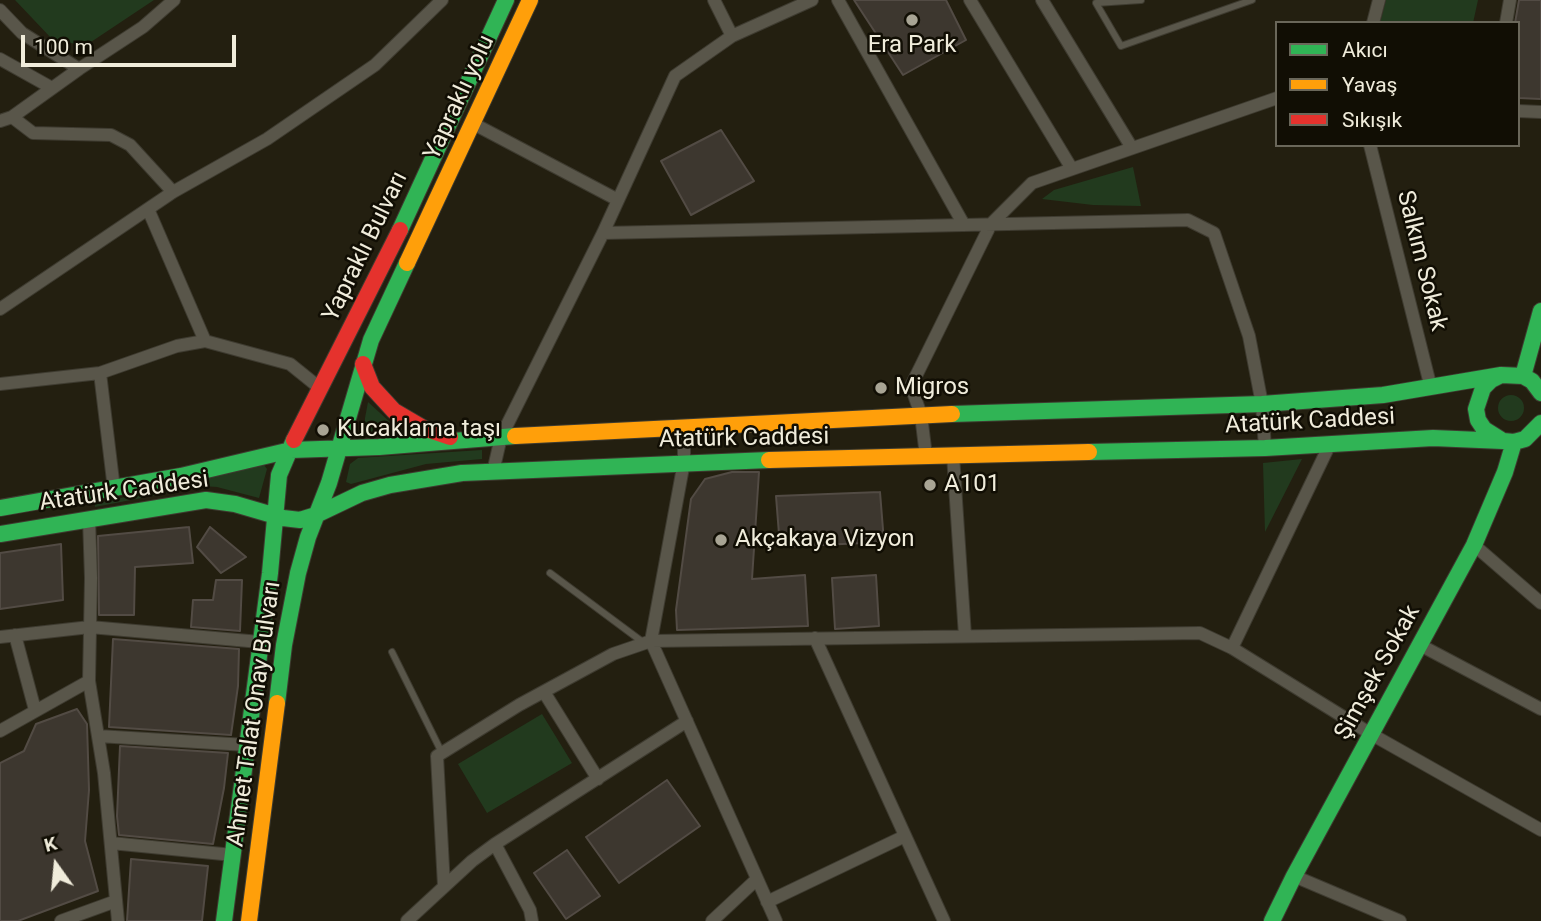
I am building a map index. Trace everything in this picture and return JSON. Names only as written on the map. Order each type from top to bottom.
[{"type":"main road","name":"Yapraklı Bulvarı","points":[[274,516],[279,475],[289,450],[444,138],[506,0]]},
{"type":"main road","name":"Yapraklı yolu","points":[[339,449],[371,340],[530,0]]},
{"type":"main road","points":[[1541,312],[1522,376],[1532,381],[1541,393]]},
{"type":"main road","points":[[363,364],[372,387],[394,411],[423,428],[460,440]]},
{"type":"main road","points":[[1501,375],[1483,388],[1478,398],[1476,409],[1484,429],[1508,442],[1525,439],[1541,423]]},
{"type":"main road","name":"Atatürk Caddesi","points":[[0,508],[208,471],[289,450],[922,415],[1262,404],[1383,395],[1501,375],[1522,376]]},
{"type":"main road","name":"Atatürk Caddesi","points":[[0,534],[206,500],[235,504],[274,516],[300,520],[350,498],[390,485],[444,475],[493,472],[684,462],[1329,446],[1433,438],[1508,442]]},
{"type":"main road","name":"Şimşek Sokak","points":[[1272,921],[1474,545],[1505,472],[1508,442]]},
{"type":"main road","points":[[316,515],[339,449]]},
{"type":"main road","name":"Ahmet Talat Onay Bulvarı","points":[[249,921],[289,612],[301,561],[316,515]]},
{"type":"main road","name":"Ahmet Talat Onay Bulvarı","points":[[224,921],[270,573],[274,516]]},
{"type":"street","points":[[173,192],[130,145],[111,135],[33,133],[6,119],[143,27],[174,0]]},
{"type":"street","points":[[714,0],[732,36]]},
{"type":"street","points":[[493,472],[501,437],[603,233],[675,76],[732,36],[812,0]]},
{"type":"street","points":[[838,0],[964,225]]},
{"type":"street","points":[[970,0],[1072,169]]},
{"type":"street","points":[[1042,0],[1132,148]]},
{"type":"street","points":[[1374,21],[1379,0]]},
{"type":"street","points":[[1506,21],[1510,0]]},
{"type":"street","points":[[3,303],[173,192],[267,139],[375,65],[437,2]]},
{"type":"street","points":[[0,10],[22,33],[79,69]]},
{"type":"street","points":[[0,59],[52,88]]},
{"type":"street","points":[[926,456],[922,415],[911,386],[991,224],[1032,183],[1275,99]]},
{"type":"street","points":[[1520,111],[1541,112]]},
{"type":"street","points":[[474,124],[618,200]]},
{"type":"street","name":"Salkım Sokak","points":[[1371,147],[1431,388]]},
{"type":"street","points":[[148,209],[205,341]]},
{"type":"street","points":[[603,233],[1188,220],[1214,233],[1249,335],[1262,404],[1265,448]]},
{"type":"street","points":[[0,384],[100,373],[177,346],[205,341],[290,365],[321,389]]},
{"type":"street","points":[[100,373],[114,489]]},
{"type":"street","points":[[684,427],[684,462],[647,642],[687,722],[776,921]]},
{"type":"street","points":[[1232,648],[1329,446]]},
{"type":"street","points":[[953,455],[965,636]]},
{"type":"street","points":[[89,519],[89,681],[98,736],[118,921]]},
{"type":"street","points":[[1474,545],[1541,603]]},
{"type":"street","points":[[0,637],[90,627],[260,642]]},
{"type":"street","points":[[444,886],[437,756],[613,654],[647,642],[1200,633],[1232,648],[1371,734],[1541,830]]},
{"type":"street","points":[[15,635],[35,710]]},
{"type":"street","points":[[815,638],[944,921]]},
{"type":"street","points":[[1419,645],[1541,709]]},
{"type":"street","points":[[0,731],[89,681]]},
{"type":"street","points":[[544,692],[598,779]]},
{"type":"street","points":[[407,921],[495,844],[687,722]]},
{"type":"street","points":[[98,736],[247,746]]},
{"type":"street","points":[[768,902],[905,836]]},
{"type":"street","points":[[110,844],[233,855]]},
{"type":"street","points":[[495,844],[530,910],[532,921]]},
{"type":"street","points":[[1294,876],[1400,921]]},
{"type":"street","points":[[712,921],[757,879]]},
{"type":"street","points":[[61,921],[116,901]]},
{"type":"lane","points":[[1141,0],[1096,3],[1121,46],[1252,0]]},
{"type":"lane","points":[[550,573],[647,642]]},
{"type":"lane","points":[[392,652],[442,753]]},
{"type":"green space","points":[[15,0],[154,0],[85,46],[52,39]]},
{"type":"green space","points":[[1386,0],[1478,0],[1473,21],[1381,21]]},
{"type":"green space","points":[[1133,167],[1141,206],[1093,205],[1042,199],[1054,190]]},
{"type":"green space","points":[[1511,395],[1520,399],[1524,408],[1520,417],[1511,421],[1502,417],[1498,408],[1502,399]]},
{"type":"green space","points":[[368,402],[391,423],[406,432],[364,436]]},
{"type":"green space","points":[[482,450],[482,459],[426,464],[351,484],[346,482],[350,464],[358,458]]},
{"type":"green space","points":[[1302,459],[1265,532],[1263,463]]},
{"type":"green space","points":[[264,465],[267,469],[259,498],[203,486],[95,507],[95,504]]},
{"type":"green space","points":[[542,714],[572,763],[487,813],[458,764]]},
{"type":"building","name":"Era Park","points":[[854,0],[946,0],[966,40],[903,75]]},
{"type":"building","points":[[1519,0],[1541,0],[1541,99],[1520,98],[1520,21],[1515,21]]},
{"type":"building","points":[[721,130],[754,181],[691,215],[661,161]]},
{"type":"building","name":"Akçakaya Vizyon","points":[[732,472],[759,472],[752,579],[805,575],[808,626],[677,630],[676,610],[691,499],[705,479]]},
{"type":"building","points":[[880,492],[884,542],[780,547],[776,496]]},
{"type":"building","points":[[189,527],[193,563],[135,567],[134,615],[99,615],[98,536]]},
{"type":"building","points":[[210,527],[246,557],[221,573],[197,547]]},
{"type":"building","points":[[61,544],[63,600],[0,609],[0,553]]},
{"type":"building","points":[[876,575],[879,626],[835,629],[832,578]]},
{"type":"building","points":[[216,580],[242,580],[240,631],[191,627],[193,600],[213,600]]},
{"type":"building","points":[[113,639],[239,649],[238,686],[231,735],[109,727]]},
{"type":"building","points":[[77,709],[87,724],[89,790],[85,841],[98,891],[18,921],[0,921],[0,763],[24,751],[36,724]]},
{"type":"building","points":[[120,746],[228,753],[213,844],[119,835],[117,816]]},
{"type":"building","points":[[667,780],[700,826],[619,883],[586,837]]},
{"type":"building","points":[[567,850],[600,896],[566,919],[534,873]]},
{"type":"building","points":[[131,859],[208,866],[202,921],[127,921]]},
{"type":"traffic: fast","points":[[400,230],[506,0]]},
{"type":"traffic: fast","points":[[277,703],[284,645],[308,537],[329,483],[371,340],[407,263]]},
{"type":"traffic: fast","points":[[1523,376],[1541,311]]},
{"type":"traffic: fast","points":[[1541,393],[1532,381],[1523,376],[1501,375],[1483,388],[1476,409],[1478,420],[1484,429],[1503,441],[1525,439],[1541,423]]},
{"type":"traffic: fast","points":[[952,414],[1262,404],[1383,395],[1501,375]]},
{"type":"traffic: fast","points":[[0,508],[181,476],[291,450],[379,447],[515,436]]},
{"type":"traffic: fast","points":[[1089,452],[1265,448],[1433,438],[1503,441]]},
{"type":"traffic: fast","points":[[224,921],[270,573],[279,475],[294,440]]},
{"type":"traffic: fast","points":[[1272,921],[1474,545],[1505,472],[1514,442]]},
{"type":"traffic: fast","points":[[0,534],[206,500],[235,504],[283,518],[300,520],[362,493],[390,485],[462,473],[769,460]]},
{"type":"traffic: slow","points":[[407,263],[530,0]]},
{"type":"traffic: slow","points":[[515,436],[952,414]]},
{"type":"traffic: slow","points":[[769,460],[1089,452]]},
{"type":"traffic: slow","points":[[249,921],[277,703]]},
{"type":"traffic: jam","points":[[294,440],[400,230]]},
{"type":"traffic: jam","points":[[363,364],[372,387],[394,411],[423,428],[450,437]]},
{"type":"place","name":"Era Park","points":[[912,20]]},
{"type":"place","name":"Migros","points":[[881,388]]},
{"type":"place","name":"Kucaklama taşı","points":[[323,430]]},
{"type":"place","name":"A101","points":[[930,485]]},
{"type":"place","name":"Akçakaya Vizyon","points":[[721,540]]}]
